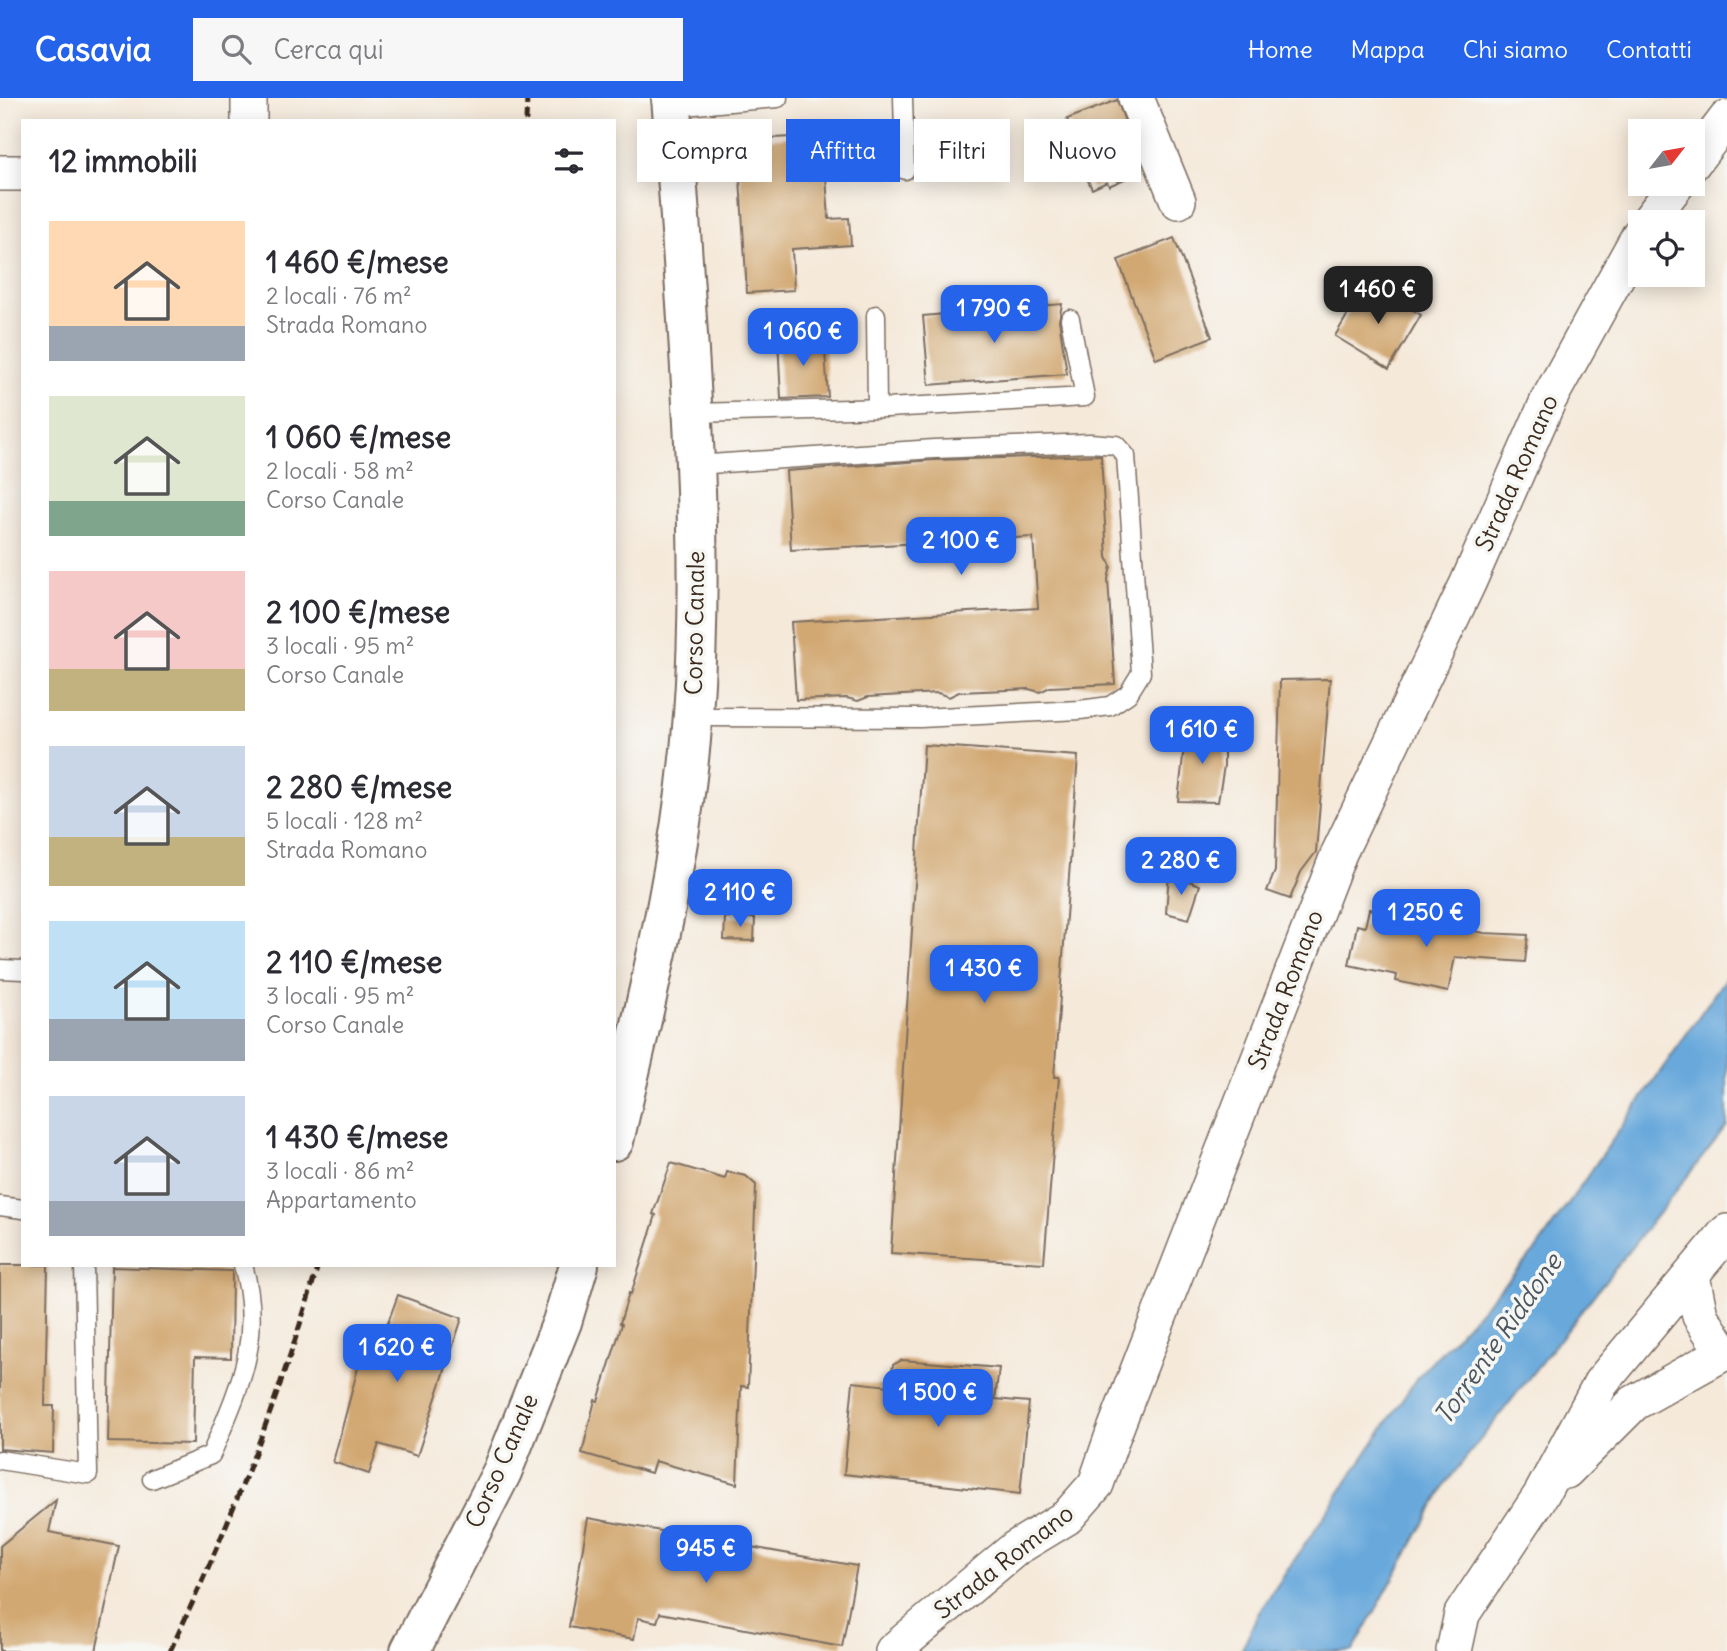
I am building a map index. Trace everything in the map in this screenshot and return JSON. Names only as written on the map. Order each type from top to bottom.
[{"type":"main road","name":"Corso Canale","points":[[616,1132],[648,993],[682,809],[693,717],[699,589],[695,466],[671,103]]},
{"type":"main road","name":"Corso Canale","points":[[410,1651],[502,1472],[562,1322],[578,1267]]},
{"type":"street","points":[[249,98],[249,119]]},
{"type":"street","points":[[1136,98],[1178,201]]},
{"type":"street","points":[[1705,147],[1727,118]]},
{"type":"street","points":[[0,173],[21,173]]},
{"type":"street","points":[[1657,210],[1668,196]]},
{"type":"street","name":"Strada Romano","points":[[893,1651],[1016,1548],[1067,1517],[1096,1484],[1112,1436],[1339,853],[1468,583],[1548,401],[1628,256]]},
{"type":"street","points":[[1454,1651],[1462,1614],[1541,1495],[1601,1383],[1727,1232]]},
{"type":"street","points":[[1541,1495],[1634,1403],[1725,1352],[1700,1316],[1692,1276]]},
{"type":"lane","points":[[671,103],[778,98]]},
{"type":"lane","points":[[903,98],[905,170]]},
{"type":"lane","points":[[876,315],[877,408]]},
{"type":"lane","points":[[693,413],[877,408],[1085,397],[1070,319]]},
{"type":"lane","points":[[693,717],[920,718],[1080,710],[1110,706],[1128,694],[1141,673],[1126,456],[1116,445],[1090,443],[934,449],[695,466]]},
{"type":"lane","points":[[0,970],[21,971]]},
{"type":"lane","points":[[0,1206],[21,1209]]},
{"type":"lane","points":[[0,1460],[88,1474],[85,1267]]},
{"type":"lane","points":[[152,1479],[211,1455],[244,1377],[252,1334],[251,1301],[243,1267]]},
{"type":"water","name":"Torrente Riddone","points":[[1727,976],[1727,1126],[1447,1482],[1353,1651],[1241,1651],[1258,1614],[1417,1378],[1535,1251]]},
{"type":"building","points":[[1117,100],[1124,119],[1067,119]]},
{"type":"building","points":[[786,137],[786,182],[826,182],[829,219],[849,218],[851,245],[792,249],[794,290],[747,293],[740,182],[772,182],[772,138]]},
{"type":"building","points":[[1089,182],[1107,182],[1092,189]]},
{"type":"building","points":[[1174,238],[1212,337],[1156,359],[1118,260]]},
{"type":"building","points":[[1367,282],[1421,315],[1389,369],[1335,336]]},
{"type":"building","points":[[1062,304],[1059,320],[1067,374],[929,385],[923,316]]},
{"type":"building","points":[[824,336],[828,397],[781,399],[778,338]]},
{"type":"building","points":[[1101,455],[1107,557],[1111,566],[1108,579],[1115,684],[1050,687],[1040,692],[1029,689],[959,692],[949,697],[938,693],[868,697],[858,701],[847,698],[796,700],[791,622],[1038,608],[1033,537],[791,550],[786,471],[935,460]]},
{"type":"building","points":[[1330,679],[1316,852],[1301,872],[1290,899],[1267,891],[1275,871],[1280,680]]},
{"type":"building","points":[[1186,730],[1224,731],[1224,766],[1218,802],[1178,801]]},
{"type":"building","points":[[924,745],[1078,756],[1054,1077],[1059,1077],[1044,1263],[891,1253]]},
{"type":"building","points":[[1169,874],[1200,885],[1189,919],[1166,913]]},
{"type":"building","points":[[1369,909],[1484,933],[1528,935],[1525,962],[1455,957],[1448,992],[1396,981],[1397,975],[1349,965],[1357,925],[1365,927]]},
{"type":"building","points":[[725,917],[755,918],[754,941],[724,940]]},
{"type":"building","points":[[671,1163],[725,1179],[727,1172],[746,1176],[756,1185],[748,1387],[741,1386],[737,1484],[655,1461],[651,1473],[582,1453],[595,1400],[598,1401],[629,1293],[631,1294],[656,1215],[653,1214]]},
{"type":"building","points":[[0,1265],[48,1267],[45,1406],[54,1406],[53,1453],[0,1449]]},
{"type":"building","points":[[112,1267],[232,1271],[231,1358],[195,1357],[193,1444],[108,1442]]},
{"type":"building","points":[[398,1295],[462,1318],[417,1456],[379,1444],[369,1474],[333,1462],[366,1338],[370,1340],[372,1332],[383,1336]]},
{"type":"building","points":[[902,1360],[999,1368],[995,1399],[1029,1402],[1020,1494],[844,1474],[853,1382],[889,1386],[893,1365]]},
{"type":"building","points":[[56,1500],[49,1532],[119,1546],[96,1651],[0,1651],[0,1546]]},
{"type":"building","points":[[588,1518],[857,1566],[842,1647],[660,1613],[657,1622],[638,1618],[634,1639],[569,1627]]},
{"type":"railway","points":[[526,119],[527,98]]},
{"type":"railway","points":[[170,1651],[213,1557],[252,1461],[287,1364],[317,1267]]}]
